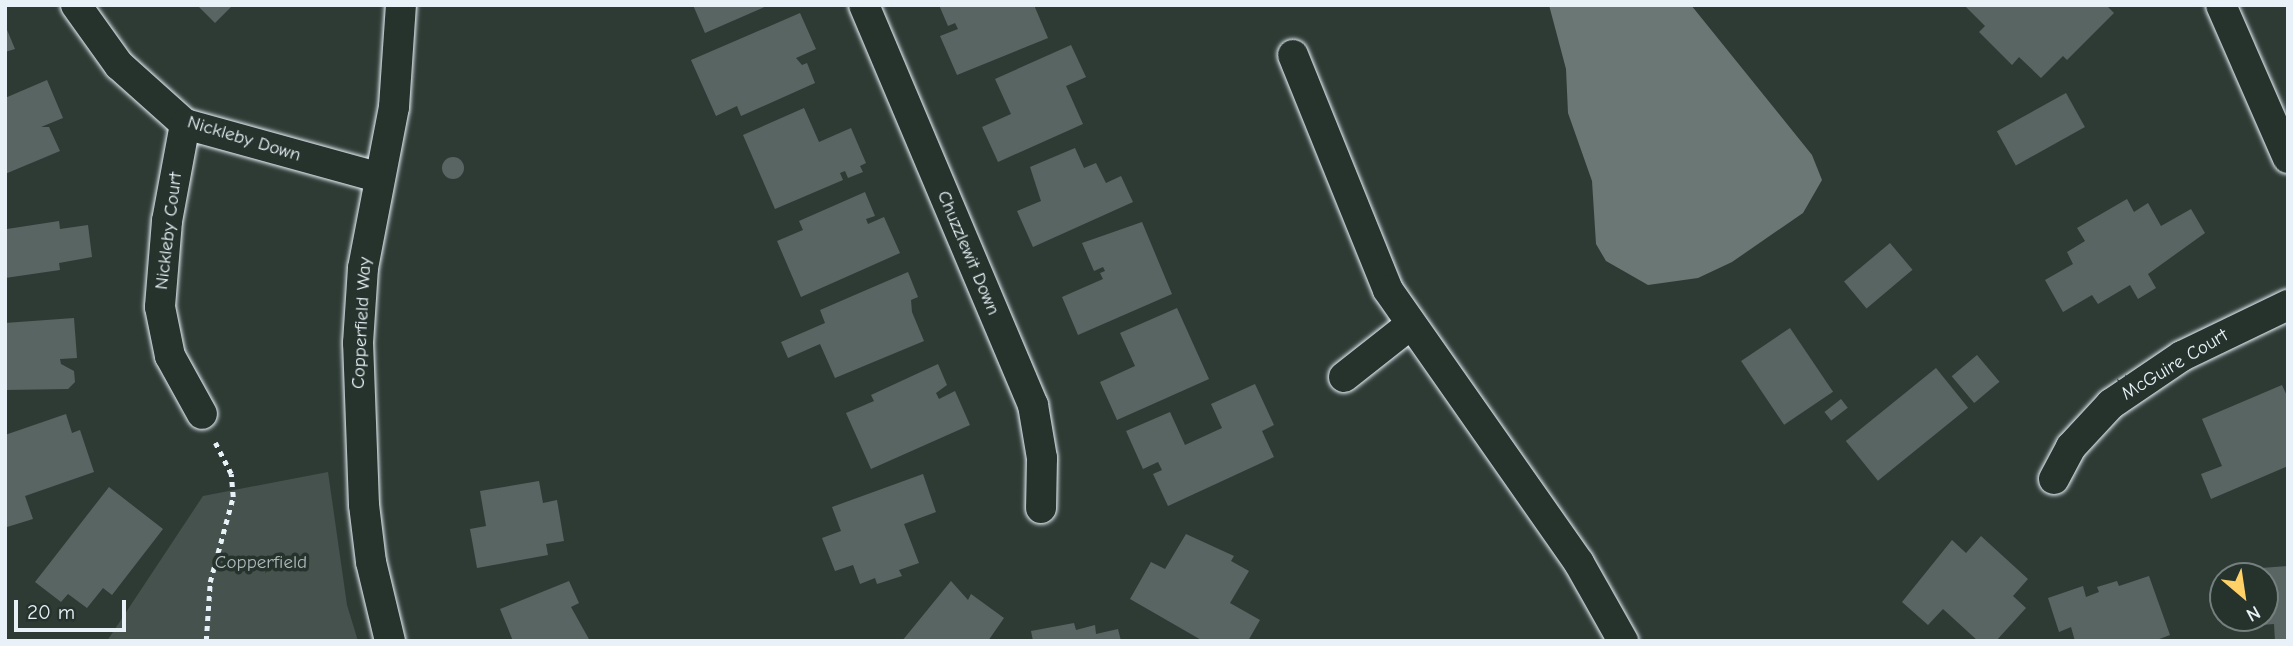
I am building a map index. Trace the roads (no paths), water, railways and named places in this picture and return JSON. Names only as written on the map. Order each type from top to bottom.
[{"type":"street","name":"Nickleby Down","points":[[76,5],[119,65],[185,124],[377,177]]},
{"type":"street","name":"Copperfield Way","points":[[390,641],[371,562],[358,405],[363,268],[377,177],[394,107],[401,5]]},
{"type":"street","name":"Chuzzlewit Down","points":[[864,5],[1033,405],[1042,458],[1041,508]]},
{"type":"street","points":[[2221,5],[2288,158]]},
{"type":"street","points":[[1293,55],[1379,270],[1410,325],[1579,563],[1623,641]]},
{"type":"street","name":"Nickleby Court","points":[[185,124],[167,220],[160,307],[170,356],[202,414]]},
{"type":"street","name":"McGuire Court","points":[[2054,479],[2071,447],[2111,404],[2182,356],[2288,305]]},
{"type":"street","points":[[1344,377],[1410,325]]},
{"type":"park label","name":"Copperfield","points":[[261,563]]}]
